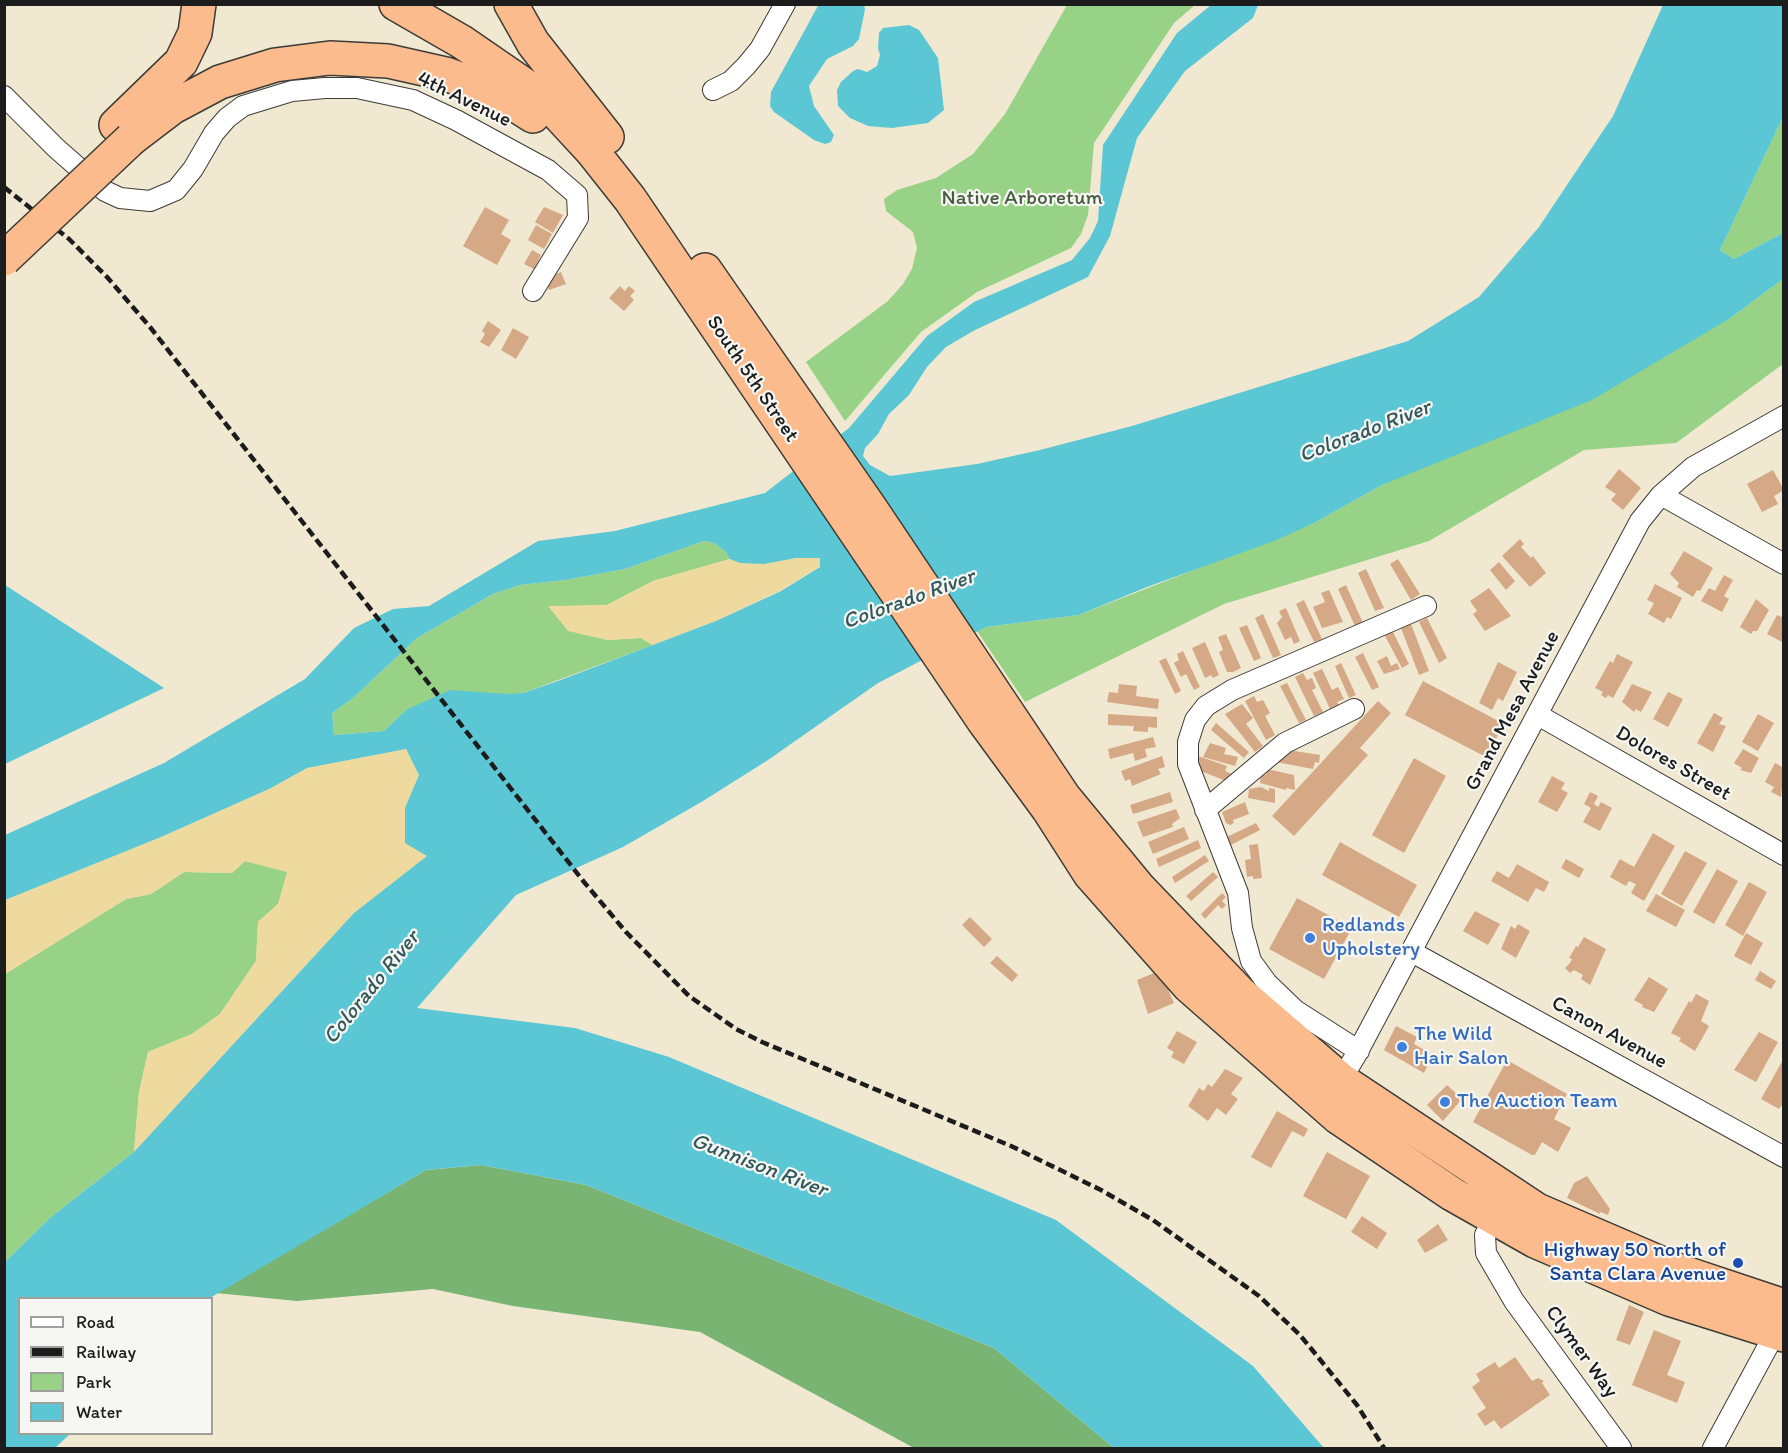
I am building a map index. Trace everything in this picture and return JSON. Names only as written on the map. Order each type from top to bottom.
[{"type":"highway","points":[[4,260],[124,132],[181,62],[195,33],[199,4]]},
{"type":"highway","name":"South 5th Street","points":[[396,4],[462,42],[525,86],[555,111],[592,151],[706,290],[871,509],[992,713],[1057,803]]},
{"type":"highway","name":"South 5th Street","points":[[440,4],[501,42],[565,93],[607,137],[672,221],[706,290]]},
{"type":"highway","points":[[511,4],[533,43],[607,137]]},
{"type":"highway","points":[[4,233],[124,132],[152,122],[197,93],[250,72],[274,65],[330,58],[388,61],[446,74],[495,92],[544,123],[630,199]]},
{"type":"highway","points":[[1057,803],[1090,874],[1189,986],[1338,1117],[1452,1194],[1494,1218],[1536,1225]]},
{"type":"highway","points":[[1057,803],[1240,993],[1341,1080],[1536,1225]]},
{"type":"highway","points":[[1090,874],[1127,898],[1191,970],[1300,1071],[1341,1080]]},
{"type":"highway","points":[[1338,1117],[1363,1117],[1514,1215],[1669,1299],[1782,1320]]},
{"type":"street","points":[[713,90],[731,81],[746,66],[760,49],[785,4]]},
{"type":"street","name":"4th Avenue","points":[[4,96],[105,191],[120,198],[150,201],[176,190],[189,174],[214,133],[227,118],[243,106],[292,91],[324,88],[357,88],[413,100],[456,120],[548,170],[577,195],[578,218],[533,291]]},
{"type":"street","name":"Grand Mesa Avenue","points":[[1341,1080],[1412,952],[1640,521],[1661,495],[1693,467],[1784,416]]},
{"type":"street","points":[[1661,495],[1784,564]]},
{"type":"street","points":[[1359,1051],[1295,1010],[1267,983],[1251,961],[1242,928],[1238,893],[1188,764],[1188,742],[1195,720],[1206,706],[1232,690],[1425,606]]},
{"type":"street","points":[[1204,810],[1285,743],[1354,709]]},
{"type":"street","name":"Dolores Street","points":[[1538,715],[1784,855]]},
{"type":"street","name":"Canon Avenue","points":[[1412,952],[1784,1157]]},
{"type":"street","name":"Clymer Way","points":[[1494,1218],[1485,1235],[1486,1252],[1514,1301],[1621,1449]]},
{"type":"street","points":[[1713,1449],[1782,1320]]},
{"type":"green space","name":"Native Arboretum","points":[[1067,5],[1195,5],[1174,23],[1094,143],[1088,215],[1081,234],[1071,248],[977,292],[921,332],[845,421],[806,362],[888,301],[912,269],[917,248],[913,232],[886,211],[884,199],[897,190],[936,178],[973,154],[1005,114]]},
{"type":"green space","points":[[1783,117],[1783,233],[1734,259],[1720,250]]},
{"type":"green space","points":[[1783,279],[1783,364],[1676,443],[1584,450],[1429,541],[1224,604],[1025,702],[977,631],[986,627],[1079,615],[1314,523],[1382,485],[1729,319]]},
{"type":"green space","points":[[704,541],[714,543],[725,551],[730,559],[653,581],[607,605],[549,607],[607,640],[641,638],[653,645],[523,693],[406,710],[384,731],[334,735],[332,713],[353,698],[417,638],[493,594],[520,585],[565,580],[625,569]]},
{"type":"green space","points":[[245,861],[288,872],[278,904],[258,922],[256,961],[220,1014],[192,1034],[148,1052],[139,1092],[134,1152],[51,1217],[5,1262],[5,974],[126,899],[151,894],[184,872],[232,873]]},
{"type":"green space","points":[[481,1165],[586,1185],[994,1348],[1114,1448],[914,1448],[700,1332],[513,1306],[433,1289],[297,1301],[216,1293],[426,1170]]},
{"type":"sand","points":[[820,557],[821,566],[781,590],[716,621],[653,645],[641,638],[607,640],[568,631],[548,606],[607,605],[653,581],[730,559],[764,564],[796,558]]},
{"type":"sand","points":[[406,749],[419,775],[405,808],[428,856],[354,913],[134,1152],[139,1092],[148,1052],[192,1034],[220,1014],[256,961],[258,922],[278,904],[287,872],[245,861],[232,873],[184,872],[151,894],[126,899],[5,974],[5,900],[161,837],[269,789],[307,768]]},
{"type":"water","points":[[819,4],[864,5],[865,9],[859,39],[853,46],[827,59],[809,86],[814,106],[834,135],[831,142],[825,144],[814,140],[774,112],[770,106],[771,92]]},
{"type":"water","points":[[1211,5],[1258,5],[1253,18],[1185,71],[1137,138],[1110,236],[1088,277],[975,330],[946,347],[927,367],[909,395],[889,414],[878,434],[865,448],[863,456],[870,465],[890,476],[977,464],[1040,450],[1132,426],[1408,341],[1479,297],[1539,227],[1613,116],[1663,5],[1783,5],[1783,117],[1720,250],[1734,259],[1783,233],[1783,279],[1729,319],[1592,400],[1382,485],[1314,523],[1274,541],[1147,587],[1079,615],[986,627],[878,683],[768,760],[703,801],[623,847],[516,895],[417,1008],[575,1028],[669,1057],[1056,1220],[1253,1366],[1324,1448],[1114,1448],[994,1348],[586,1185],[481,1165],[426,1170],[212,1297],[18,1297],[18,1435],[69,1435],[55,1448],[5,1448],[5,1262],[51,1217],[134,1152],[354,913],[427,856],[405,843],[405,808],[419,775],[406,749],[307,768],[269,789],[161,837],[5,900],[5,835],[164,763],[305,679],[354,628],[393,609],[429,606],[538,541],[615,531],[765,493],[849,428],[927,336],[974,302],[1072,260],[1090,238],[1098,221],[1103,145],[1177,33]],"holes":[[[704,541],[714,543],[725,551],[730,559],[740,563],[764,564],[796,558],[820,558],[820,567],[781,591],[716,621],[558,681],[523,693],[450,690],[406,710],[384,731],[334,735],[332,713],[353,698],[417,638],[493,594],[520,585],[565,580],[625,569]]]},
{"type":"water","points":[[909,25],[919,30],[938,58],[944,110],[928,123],[892,128],[868,126],[850,118],[838,106],[837,90],[841,82],[853,71],[858,69],[867,72],[877,66],[880,55],[879,33],[883,28]]},
{"type":"water","points":[[5,585],[164,688],[5,764]]},
{"type":"building","points":[[485,207],[509,220],[501,234],[511,240],[497,265],[463,246]]},
{"type":"building","points":[[544,207],[563,215],[553,233],[535,222]]},
{"type":"building","points":[[536,225],[552,234],[544,249],[528,240]]},
{"type":"building","points":[[532,250],[541,255],[534,269],[524,264]]},
{"type":"building","points":[[561,272],[566,284],[549,290],[545,279]]},
{"type":"building","points":[[620,286],[625,291],[629,286],[635,291],[630,296],[634,300],[624,311],[609,298]]},
{"type":"building","points":[[488,321],[501,330],[489,347],[480,342],[485,334],[482,331]]},
{"type":"building","points":[[513,328],[529,337],[516,359],[501,350]]},
{"type":"building","points":[[1619,469],[1641,488],[1623,510],[1611,500],[1616,494],[1605,487]]},
{"type":"building","points":[[1773,470],[1784,490],[1774,496],[1778,504],[1762,512],[1747,484]]},
{"type":"building","points":[[1520,539],[1524,544],[1521,547],[1531,558],[1533,556],[1546,573],[1530,587],[1502,556]]},
{"type":"building","points":[[1684,551],[1713,568],[1700,591],[1697,590],[1693,597],[1677,587],[1679,583],[1670,574]]},
{"type":"building","points":[[1398,559],[1420,594],[1411,600],[1390,564]]},
{"type":"building","points":[[1499,562],[1515,581],[1506,590],[1490,570]]},
{"type":"building","points":[[1366,569],[1384,608],[1375,611],[1358,573]]},
{"type":"building","points":[[1724,575],[1733,580],[1724,596],[1729,599],[1722,612],[1701,601],[1709,588],[1715,591]]},
{"type":"building","points":[[1655,584],[1682,598],[1671,619],[1667,617],[1664,623],[1648,614],[1654,603],[1647,600]]},
{"type":"building","points":[[1346,585],[1363,623],[1355,626],[1338,589]]},
{"type":"building","points":[[1489,588],[1511,616],[1485,631],[1473,614],[1477,611],[1470,601]]},
{"type":"building","points":[[1329,590],[1343,622],[1322,628],[1313,607],[1325,602],[1321,593]]},
{"type":"building","points":[[1756,599],[1769,610],[1757,631],[1751,634],[1740,627]]},
{"type":"building","points":[[1304,600],[1322,639],[1314,642],[1296,604]]},
{"type":"building","points":[[1286,608],[1300,641],[1294,644],[1291,637],[1285,640],[1277,623],[1282,617],[1279,611]]},
{"type":"building","points":[[1263,614],[1281,655],[1273,658],[1255,618]]},
{"type":"building","points":[[1777,615],[1784,618],[1784,643],[1767,634]]},
{"type":"building","points":[[1427,618],[1447,658],[1439,663],[1419,622]]},
{"type":"building","points":[[1411,624],[1429,671],[1419,675],[1401,628]]},
{"type":"building","points":[[1247,625],[1261,658],[1254,661],[1239,628]]},
{"type":"building","points":[[1392,630],[1409,664],[1402,668],[1384,634]]},
{"type":"building","points":[[1226,634],[1241,668],[1233,672],[1227,672],[1219,652],[1223,650],[1218,637]]},
{"type":"building","points":[[1205,642],[1219,675],[1213,678],[1211,675],[1205,678],[1192,648]]},
{"type":"building","points":[[1183,651],[1200,687],[1194,690],[1186,674],[1181,677],[1174,663],[1179,660],[1177,654]]},
{"type":"building","points":[[1363,653],[1379,687],[1372,690],[1355,657]]},
{"type":"building","points":[[1617,654],[1633,662],[1613,698],[1608,695],[1606,698],[1601,695],[1603,692],[1595,688],[1610,661],[1613,663]]},
{"type":"building","points":[[1387,656],[1391,666],[1397,663],[1400,669],[1384,674],[1377,661]]},
{"type":"building","points":[[1166,658],[1181,691],[1175,694],[1159,661]]},
{"type":"building","points":[[1498,662],[1517,672],[1503,701],[1498,698],[1492,710],[1479,703]]},
{"type":"building","points":[[1341,663],[1356,695],[1349,698],[1335,666]]},
{"type":"building","points":[[1322,669],[1332,690],[1338,687],[1344,699],[1337,702],[1341,709],[1332,713],[1313,673]]},
{"type":"building","points":[[1303,673],[1307,680],[1312,678],[1316,688],[1312,690],[1323,712],[1314,716],[1295,677]]},
{"type":"building","points":[[1423,681],[1504,724],[1486,757],[1405,715]]},
{"type":"building","points":[[1287,683],[1306,720],[1299,723],[1280,686]]},
{"type":"building","points":[[1119,684],[1137,686],[1136,696],[1159,699],[1158,709],[1107,702],[1109,692],[1118,693]]},
{"type":"building","points":[[1632,684],[1652,692],[1641,712],[1636,709],[1634,712],[1622,702]]},
{"type":"building","points":[[1668,692],[1683,699],[1668,727],[1653,719]]},
{"type":"building","points":[[1254,696],[1257,702],[1263,700],[1270,713],[1265,716],[1275,735],[1266,740],[1245,701]]},
{"type":"building","points":[[1378,701],[1391,713],[1360,748],[1368,755],[1294,836],[1272,816]]},
{"type":"building","points":[[1242,704],[1253,718],[1246,724],[1263,746],[1255,752],[1225,714]]},
{"type":"building","points":[[1714,713],[1723,718],[1719,724],[1726,726],[1713,752],[1697,743]]},
{"type":"building","points":[[1108,714],[1157,717],[1157,728],[1148,727],[1148,732],[1133,731],[1134,726],[1108,725]]},
{"type":"building","points":[[1758,714],[1774,723],[1758,751],[1742,742]]},
{"type":"building","points":[[1216,723],[1249,752],[1244,758],[1211,730]]},
{"type":"building","points":[[1153,737],[1156,747],[1145,749],[1147,757],[1135,761],[1133,753],[1110,759],[1108,749]]},
{"type":"building","points":[[1210,743],[1226,748],[1224,754],[1238,757],[1235,766],[1203,757]]},
{"type":"building","points":[[1743,749],[1759,758],[1751,773],[1740,770],[1742,768],[1734,763]]},
{"type":"building","points":[[1288,750],[1320,755],[1319,763],[1315,762],[1313,769],[1276,762],[1277,755],[1285,756]]},
{"type":"building","points":[[1162,756],[1165,767],[1158,769],[1161,774],[1132,786],[1130,779],[1125,781],[1121,771]]},
{"type":"building","points":[[1198,756],[1227,766],[1225,771],[1232,774],[1229,782],[1193,768]]},
{"type":"building","points":[[1414,758],[1446,776],[1404,853],[1372,835]]},
{"type":"building","points":[[1775,763],[1784,768],[1781,797],[1771,792],[1774,787],[1765,782]]},
{"type":"building","points":[[1267,769],[1294,775],[1295,790],[1260,783],[1261,774],[1266,775]]},
{"type":"building","points":[[1552,776],[1565,783],[1561,789],[1568,793],[1557,812],[1538,802]]},
{"type":"building","points":[[1261,787],[1269,791],[1269,788],[1275,789],[1275,803],[1248,798],[1249,789]]},
{"type":"building","points":[[1170,792],[1173,802],[1133,814],[1130,805]]},
{"type":"building","points":[[1590,792],[1598,796],[1594,804],[1598,807],[1601,802],[1612,808],[1600,831],[1583,822],[1591,808],[1584,804]]},
{"type":"building","points":[[1245,802],[1249,814],[1233,820],[1234,823],[1230,825],[1226,823],[1222,812]]},
{"type":"building","points":[[1176,809],[1180,818],[1172,824],[1173,827],[1143,837],[1137,822]]},
{"type":"building","points":[[1256,823],[1260,830],[1229,846],[1225,838]]},
{"type":"building","points":[[1184,827],[1189,839],[1153,854],[1148,842]]},
{"type":"building","points":[[1653,833],[1675,846],[1644,901],[1631,893],[1636,884],[1629,881],[1626,886],[1610,877],[1620,859],[1634,867]]},
{"type":"building","points":[[1198,840],[1201,848],[1159,867],[1156,859]]},
{"type":"building","points":[[1340,842],[1417,885],[1399,917],[1322,875]]},
{"type":"building","points":[[1258,844],[1262,878],[1253,879],[1253,876],[1247,877],[1245,860],[1251,859],[1249,845]]},
{"type":"building","points":[[1685,851],[1707,863],[1682,906],[1661,894]]},
{"type":"building","points":[[1205,855],[1209,861],[1175,883],[1172,877]]},
{"type":"building","points":[[1566,859],[1584,869],[1579,878],[1561,868]]},
{"type":"building","points":[[1517,864],[1549,882],[1544,892],[1536,888],[1528,902],[1491,881],[1497,871],[1509,878]]},
{"type":"building","points":[[1717,869],[1738,881],[1714,924],[1693,912]]},
{"type":"building","points":[[1213,872],[1218,877],[1191,901],[1186,896]]},
{"type":"building","points":[[1749,882],[1767,892],[1743,936],[1725,925]]},
{"type":"building","points":[[1222,893],[1226,897],[1222,901],[1226,905],[1222,909],[1218,905],[1205,919],[1201,914]]},
{"type":"building","points":[[1656,894],[1685,910],[1676,927],[1646,911]]},
{"type":"building","name":"Redlands Upholstery","points":[[1297,898],[1352,928],[1324,979],[1269,949]]},
{"type":"building","points":[[1475,911],[1500,924],[1488,945],[1463,931]]},
{"type":"building","points":[[970,917],[992,939],[984,947],[962,925]]},
{"type":"building","points":[[1518,924],[1530,931],[1516,958],[1501,949],[1511,926],[1515,929]]},
{"type":"building","points":[[1746,933],[1763,943],[1751,965],[1734,956]]},
{"type":"building","points":[[1584,937],[1606,949],[1590,985],[1581,979],[1583,975],[1574,970],[1570,973],[1565,968],[1572,959],[1569,958],[1576,946],[1578,947]]},
{"type":"building","points":[[997,956],[1018,975],[1012,982],[990,963]]},
{"type":"building","points":[[1760,971],[1776,981],[1771,989],[1755,980]]},
{"type":"building","points":[[1154,973],[1167,987],[1174,1003],[1148,1014],[1137,980]]},
{"type":"building","points":[[1649,977],[1668,989],[1654,1012],[1642,1007],[1643,1005],[1634,1000]]},
{"type":"building","points":[[1696,994],[1709,1001],[1701,1021],[1709,1026],[1695,1051],[1679,1041],[1681,1038],[1671,1033],[1689,1001],[1691,1003]]},
{"type":"building","name":"The Wild Hair Salon","points":[[1396,1026],[1417,1037],[1414,1044],[1433,1055],[1424,1073],[1384,1050]]},
{"type":"building","points":[[1177,1031],[1197,1042],[1184,1064],[1171,1057],[1174,1052],[1167,1048]]},
{"type":"building","points":[[1759,1032],[1778,1042],[1756,1082],[1734,1070]]},
{"type":"building","points":[[1784,1058],[1784,1102],[1779,1109],[1761,1099]]},
{"type":"building","points":[[1507,1060],[1567,1094],[1554,1119],[1571,1128],[1558,1152],[1542,1142],[1535,1155],[1532,1155],[1473,1122]]},
{"type":"building","points":[[1225,1069],[1243,1078],[1231,1094],[1238,1099],[1226,1115],[1217,1108],[1208,1121],[1188,1106],[1199,1088],[1204,1091],[1208,1084],[1212,1087]]},
{"type":"building","name":"The Auction Team","points":[[1447,1085],[1462,1099],[1443,1121],[1427,1105]]},
{"type":"building","points":[[1277,1111],[1308,1129],[1304,1137],[1292,1131],[1271,1168],[1251,1157]]},
{"type":"building","points":[[1327,1152],[1370,1176],[1346,1219],[1303,1196]]},
{"type":"building","points":[[1587,1176],[1610,1209],[1608,1215],[1600,1212],[1600,1214],[1567,1198],[1574,1183]]},
{"type":"building","points":[[1362,1216],[1387,1233],[1377,1249],[1351,1232]]},
{"type":"building","points":[[1438,1224],[1448,1240],[1425,1253],[1417,1240]]},
{"type":"building","points":[[1629,1305],[1644,1312],[1630,1345],[1616,1340]]},
{"type":"building","points":[[1654,1330],[1681,1341],[1667,1375],[1685,1382],[1677,1403],[1632,1385]]},
{"type":"building","points":[[1515,1357],[1532,1381],[1538,1378],[1544,1381],[1542,1383],[1550,1395],[1501,1429],[1494,1420],[1485,1426],[1477,1414],[1486,1408],[1472,1387],[1480,1381],[1476,1374],[1495,1362],[1499,1368]]},
{"type":"railway","points":[[4,187],[69,239],[107,277],[150,327],[584,882],[626,932],[689,996],[736,1029],[762,1042],[1011,1146],[1101,1190],[1153,1220],[1259,1296],[1300,1335],[1357,1405],[1384,1448]]},
{"type":"place","name":"Redlands Upholstery","points":[[1310,938]]},
{"type":"place","name":"The Wild Hair Salon","points":[[1402,1047]]},
{"type":"place","name":"The Auction Team","points":[[1445,1102]]},
{"type":"place","name":"Highway 50 north of Santa Clara Avenue","points":[[1738,1263]]},
{"type":"water label","name":"Colorado River","points":[[1365,432]]},
{"type":"water label","name":"Colorado River","points":[[909,600]]},
{"type":"water label","name":"Colorado River","points":[[372,988]]},
{"type":"water label","name":"Gunnison River","points":[[759,1166]]}]
